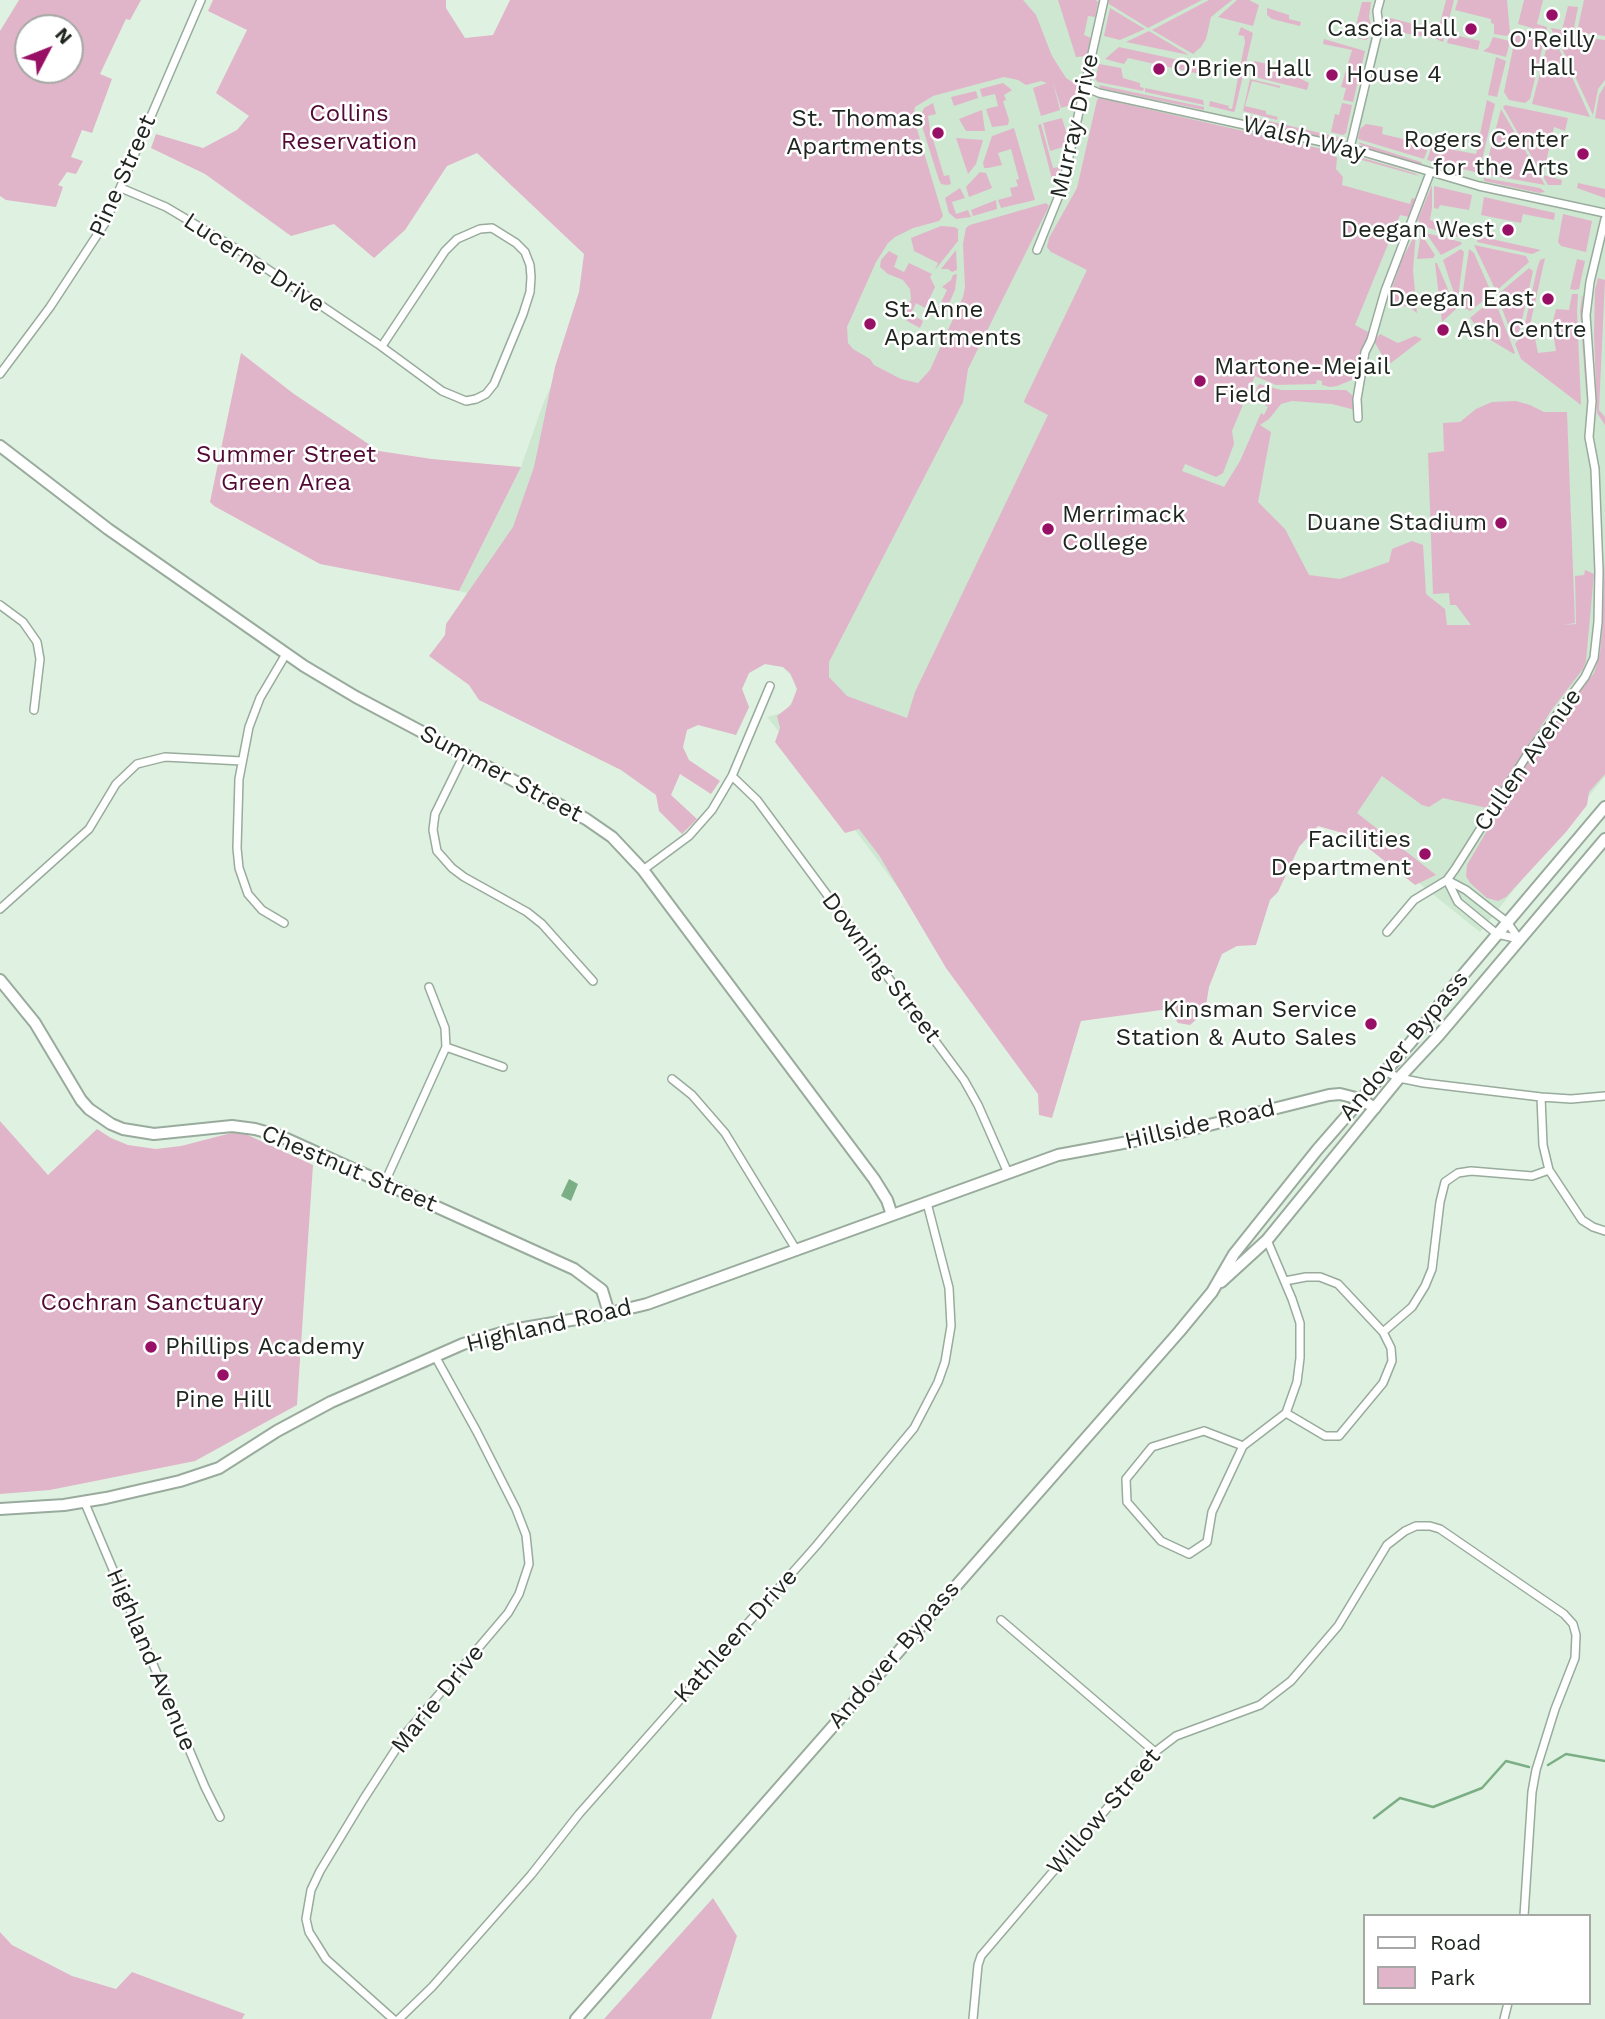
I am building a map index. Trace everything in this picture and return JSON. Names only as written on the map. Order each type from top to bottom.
[{"type":"street","name":"Pine Street","points":[[0,374],[50,307],[105,223],[201,0]]},
{"type":"street","name":"Murray Drive","points":[[1037,250],[1062,188],[1104,0]]},
{"type":"street","points":[[1350,148],[1379,26],[1377,11],[1380,0]]},
{"type":"street","name":"Walsh Way","points":[[1085,87],[1099,93],[1350,148],[1430,173],[1605,213]]},
{"type":"street","points":[[1358,418],[1357,399],[1365,352],[1430,173]]},
{"type":"street","name":"Lucerne Drive","points":[[121,188],[166,207],[245,254],[454,398],[466,401],[486,394],[494,384],[530,292],[530,265],[524,252],[516,243],[492,228],[480,229],[457,239],[445,251],[382,346]]},
{"type":"street","name":"Cullen Avenue","points":[[1447,880],[1529,752],[1586,677],[1594,658],[1599,571],[1595,469],[1589,437],[1592,401],[1586,315],[1590,282],[1605,219]]},
{"type":"street","name":"Summer Street","points":[[0,446],[92,517],[286,654],[356,697],[599,827],[643,870],[874,1179],[887,1200],[892,1215]]},
{"type":"street","points":[[0,605],[23,622],[37,642],[40,659],[34,710]]},
{"type":"street","points":[[284,923],[271,917],[248,894],[239,868],[237,820],[242,761],[252,717],[286,654]]},
{"type":"street","points":[[643,870],[701,825],[712,810],[732,776],[770,686]]},
{"type":"street","points":[[464,755],[435,814],[433,830],[437,851],[464,877],[527,912],[542,924],[593,981]]},
{"type":"street","points":[[0,909],[89,829],[116,784],[137,764],[165,757],[242,761]]},
{"type":"street","name":"Downing Street","points":[[732,776],[757,800],[964,1080],[1008,1173]]},
{"type":"street","name":"Andover Bypass","points":[[1212,1292],[1234,1254],[1605,807]]},
{"type":"street","name":"Andover Bypass","points":[[576,2019],[1212,1292],[1268,1240],[1399,1078],[1605,839]]},
{"type":"street","points":[[1447,880],[1466,890],[1507,922],[1519,939]]},
{"type":"street","points":[[1387,932],[1414,900],[1447,880]]},
{"type":"street","points":[[1447,880],[1458,902],[1497,934],[1519,939]]},
{"type":"street","name":"Chestnut Street","points":[[0,980],[35,1023],[81,1100],[111,1124],[123,1129],[154,1134],[232,1126],[280,1136],[574,1269],[602,1290],[609,1313]]},
{"type":"street","points":[[385,1182],[446,1047],[443,1022],[429,987]]},
{"type":"street","points":[[446,1047],[503,1067]]},
{"type":"street","points":[[1385,1071],[1399,1078],[1541,1097],[1571,1099],[1605,1096]]},
{"type":"street","points":[[671,1079],[692,1095],[725,1133],[796,1251]]},
{"type":"street","name":"Hillside Road","points":[[1024,1167],[1058,1155],[1177,1133],[1329,1095],[1340,1094],[1360,1099],[1375,1108]]},
{"type":"street","points":[[1541,1097],[1542,1144],[1549,1170],[1582,1220],[1605,1231]]},
{"type":"street","name":"Highland Road","points":[[0,1509],[84,1501],[180,1481],[219,1468],[277,1431],[331,1402],[435,1356],[494,1334],[647,1304],[1024,1167]]},
{"type":"street","points":[[1383,1332],[1412,1307],[1425,1286],[1432,1269],[1445,1182],[1454,1175],[1471,1171],[1532,1176],[1549,1170]]},
{"type":"street","name":"Kathleen Drive","points":[[399,2019],[432,1987],[531,1875],[579,1814],[816,1546],[914,1428],[938,1382],[945,1362],[951,1326],[949,1288],[927,1203]]},
{"type":"street","points":[[1243,1446],[1204,1431],[1152,1447],[1126,1479],[1127,1502],[1161,1541],[1189,1554],[1207,1542],[1212,1512],[1243,1446],[1286,1413],[1297,1382],[1301,1336],[1292,1299],[1268,1240]]},
{"type":"street","points":[[1285,1281],[1320,1277],[1338,1284],[1383,1332],[1391,1348],[1392,1361],[1389,1373],[1356,1419],[1339,1436],[1325,1436],[1286,1413]]},
{"type":"street","name":"Marie Drive","points":[[393,2019],[326,1959],[316,1944],[306,1919],[311,1890],[363,1800],[407,1732],[508,1613],[519,1594],[529,1564],[526,1535],[516,1509],[435,1356]]},
{"type":"street","name":"Highland Avenue","points":[[84,1501],[220,1817]]},
{"type":"street","name":"Willow Street","points":[[973,2019],[981,1956],[1155,1752],[1176,1736],[1244,1712],[1270,1698],[1291,1681],[1321,1648],[1381,1553],[1394,1538],[1416,1526],[1440,1529],[1564,1614],[1573,1624],[1576,1635],[1575,1658],[1555,1709],[1532,1791],[1524,1914]]},
{"type":"street","points":[[1001,1620],[1155,1752]]},
{"type":"shaded area","name":"Merrimack College","points":[[523,0],[1605,0],[1605,776],[1480,932],[1186,697],[1050,1092],[809,768],[767,717],[785,712],[795,697],[795,680],[783,667],[765,664],[749,673],[742,689],[749,707],[736,735],[464,598],[467,593],[459,591],[521,467],[543,404],[568,347],[596,253]]},
{"type":"shaded area","points":[[569,1179],[578,1184],[571,1201],[561,1196]]},
{"type":"green space","points":[[19,0],[141,0],[130,20],[126,19],[100,74],[112,79],[92,133],[82,130],[71,157],[83,161],[76,174],[67,172],[58,185],[63,187],[56,207],[6,200],[0,196],[0,31]]},
{"type":"green space","name":"Merrimack College","points":[[213,0],[446,0],[446,8],[465,38],[493,35],[510,0],[1023,0],[1036,15],[1052,56],[1066,78],[1080,87],[1078,99],[1074,104],[1061,108],[1053,82],[1060,110],[1041,116],[1033,88],[1047,83],[1041,81],[1026,85],[1004,77],[933,96],[915,107],[913,116],[943,216],[939,221],[913,228],[888,243],[876,262],[847,327],[848,343],[874,365],[901,379],[918,383],[930,370],[963,297],[963,244],[966,228],[1046,203],[1049,206],[968,369],[963,402],[829,662],[829,677],[847,696],[907,718],[915,692],[1048,415],[1024,401],[1087,270],[1051,252],[1047,247],[1049,238],[1077,188],[1099,98],[1331,151],[1337,158],[1336,169],[1343,177],[1342,185],[1410,204],[1412,198],[1416,199],[1409,217],[1400,215],[1355,325],[1370,333],[1359,356],[1359,377],[1330,387],[1317,380],[1316,384],[1276,385],[1255,376],[1232,431],[1234,444],[1223,473],[1216,477],[1185,464],[1182,471],[1224,487],[1240,461],[1261,413],[1264,415],[1268,407],[1265,405],[1269,395],[1258,391],[1255,397],[1253,396],[1259,384],[1281,390],[1346,390],[1352,395],[1355,410],[1332,404],[1292,401],[1281,404],[1269,419],[1260,425],[1271,432],[1258,502],[1285,529],[1309,575],[1340,579],[1389,562],[1392,549],[1412,541],[1423,545],[1426,594],[1445,609],[1447,625],[1471,625],[1456,605],[1450,605],[1449,593],[1433,594],[1428,453],[1444,451],[1443,423],[1460,422],[1476,409],[1492,402],[1516,401],[1544,412],[1567,412],[1575,623],[1563,625],[1576,624],[1575,576],[1584,575],[1585,570],[1594,574],[1583,669],[1553,708],[1487,808],[1443,798],[1429,807],[1422,805],[1382,776],[1357,813],[1436,875],[1415,885],[1353,836],[1318,826],[1299,847],[1278,892],[1270,900],[1256,945],[1237,946],[1222,954],[1209,987],[1205,1012],[1190,1025],[1178,1023],[1169,1009],[1081,1021],[1052,1118],[1039,1115],[1038,1094],[946,968],[879,855],[859,829],[845,833],[775,742],[780,728],[777,716],[791,705],[797,689],[790,673],[783,667],[765,664],[749,673],[742,689],[749,707],[736,735],[698,725],[687,730],[683,747],[689,760],[720,781],[711,794],[680,774],[671,795],[697,819],[682,834],[659,811],[656,795],[621,770],[479,700],[469,685],[429,656],[445,635],[446,624],[513,527],[534,467],[555,367],[579,292],[584,254],[477,153],[447,166],[405,230],[374,258],[334,224],[291,236],[205,174],[151,148],[156,134],[203,148],[237,130],[249,116],[216,93],[247,30],[208,11]]},
{"type":"green space","points":[[1058,0],[1098,2],[1095,17],[1088,16],[1084,35],[1091,38],[1087,56],[1076,57]]},
{"type":"green space","points":[[1109,0],[1202,0],[1148,28],[1109,4]]},
{"type":"green space","points":[[1209,0],[1232,0],[1211,17],[1206,39],[1193,54],[1152,30]]},
{"type":"green space","points":[[1237,0],[1249,0],[1259,5],[1253,26],[1218,17]]},
{"type":"green space","points":[[1446,0],[1454,0],[1443,42],[1436,39]]},
{"type":"green space","points":[[1458,0],[1507,0],[1510,33],[1507,36],[1494,34],[1491,19],[1455,10]]},
{"type":"green space","points":[[1524,0],[1543,0],[1537,24],[1547,27],[1546,32],[1518,24]]},
{"type":"green space","points":[[1584,0],[1605,0],[1605,36],[1577,32]]},
{"type":"green space","points":[[1362,2],[1371,2],[1371,25],[1368,39],[1365,40],[1353,37]]},
{"type":"green space","points":[[1568,6],[1578,7],[1573,33],[1567,37],[1554,35],[1551,28],[1562,30]]},
{"type":"green space","points":[[1110,8],[1145,29],[1120,40],[1104,36]]},
{"type":"green space","points":[[1267,8],[1289,15],[1289,19],[1301,22],[1300,26],[1272,19],[1267,15]]},
{"type":"green space","points":[[1454,15],[1451,34],[1480,41],[1478,50],[1447,43]]},
{"type":"green space","points":[[1390,18],[1433,29],[1430,38],[1388,30]]},
{"type":"green space","points":[[1241,27],[1253,33],[1234,112],[1209,106],[1210,101],[1232,109],[1245,42],[1244,36],[1238,35]]},
{"type":"green space","points":[[1517,29],[1545,37],[1530,99],[1525,103],[1509,100],[1504,92]]},
{"type":"green space","points":[[1149,31],[1189,55],[1126,42]]},
{"type":"green space","points":[[1575,36],[1605,40],[1605,80],[1598,89],[1593,115],[1558,40],[1569,42]]},
{"type":"green space","points":[[1493,37],[1510,41],[1506,57],[1483,51],[1489,47]]},
{"type":"green space","points":[[1549,38],[1554,39],[1590,117],[1532,104]]},
{"type":"green space","points":[[1324,39],[1365,51],[1353,102],[1343,100],[1346,88],[1341,87],[1352,50],[1323,44]]},
{"type":"green space","points":[[1119,47],[1197,64],[1203,69],[1204,75],[1128,58],[1124,64],[1105,59]]},
{"type":"green space","points":[[1496,57],[1506,61],[1497,97],[1488,95]]},
{"type":"green space","points":[[1254,61],[1303,72],[1301,79],[1309,83],[1307,90],[1251,76]]},
{"type":"green space","points":[[1099,64],[1121,68],[1123,78],[1140,83],[1143,91],[1098,82],[1095,79]]},
{"type":"green space","points":[[1250,79],[1280,86],[1252,81],[1245,106],[1266,111],[1266,114],[1278,117],[1277,120],[1243,111]]},
{"type":"green space","points":[[1003,83],[1012,90],[1004,95],[1006,100],[1003,101],[1008,125],[992,127],[986,109],[998,106],[995,94],[982,97],[980,89]]},
{"type":"green space","points":[[1099,85],[1204,107],[1204,110],[1100,88]]},
{"type":"green space","points":[[1605,85],[1605,120],[1595,118],[1599,95]]},
{"type":"green space","points":[[1145,88],[1203,100],[1204,105],[1145,92]]},
{"type":"green space","points":[[976,91],[978,98],[954,106],[951,97]]},
{"type":"green space","points":[[1487,100],[1495,104],[1479,173],[1427,160],[1432,146],[1476,154]]},
{"type":"green space","points":[[933,103],[936,114],[928,116],[930,129],[944,176],[949,175],[951,184],[947,185],[941,184],[939,180],[921,123],[920,117],[924,108]]},
{"type":"green space","points":[[1342,103],[1352,105],[1346,133],[1343,135],[1331,132],[1335,114],[1339,115]]},
{"type":"green space","points":[[1505,105],[1568,118],[1565,131],[1554,127],[1543,175],[1562,180],[1561,185],[1548,185],[1503,107]]},
{"type":"green space","points":[[1501,109],[1533,164],[1545,185],[1484,174]]},
{"type":"green space","points":[[982,110],[985,131],[966,131],[959,119]]},
{"type":"green space","points":[[1243,115],[1346,139],[1334,141],[1247,120]]},
{"type":"green space","points":[[1062,118],[1070,145],[1050,151],[1043,123]]},
{"type":"green space","points":[[1041,124],[1053,168],[1059,167],[1060,171],[1053,183],[1038,125]]},
{"type":"green space","points":[[1366,124],[1383,127],[1382,134],[1429,145],[1424,159],[1358,139],[1360,129]]},
{"type":"green space","points":[[1014,128],[1035,200],[1001,208],[998,200],[1012,196],[1010,188],[1018,186],[1016,180],[1019,179],[1011,149],[998,153],[1002,165],[984,168],[983,163],[992,136]]},
{"type":"green space","points":[[956,138],[983,140],[976,164],[968,174]]},
{"type":"green space","points":[[1358,142],[1421,162],[1422,165],[1364,148]]},
{"type":"green space","points":[[1356,156],[1414,173],[1419,176],[1351,157]]},
{"type":"green space","points":[[980,172],[986,173],[992,188],[969,197],[966,187]]},
{"type":"green space","points":[[1484,178],[1540,188],[1545,192],[1484,181]]},
{"type":"green space","points":[[1578,183],[1605,189],[1605,198],[1577,188]]},
{"type":"green space","points":[[1432,185],[1430,220],[1464,229],[1462,238],[1419,223],[1418,219]]},
{"type":"green space","points":[[1434,186],[1472,195],[1469,210],[1440,205],[1438,209],[1434,208]]},
{"type":"green space","points":[[960,188],[965,198],[952,202],[956,214],[968,210],[971,217],[956,219],[949,213],[945,198]]},
{"type":"green space","points":[[1484,197],[1555,213],[1554,220],[1523,214],[1521,223],[1481,215]]},
{"type":"green space","points":[[996,200],[997,209],[973,216],[971,210]]},
{"type":"green space","points":[[1563,214],[1592,221],[1586,252],[1561,246],[1558,242]]},
{"type":"green space","points":[[941,226],[958,229],[958,241],[935,270],[938,263],[914,251],[911,238]]},
{"type":"green space","points":[[1416,233],[1413,270],[1417,313],[1409,307],[1394,305],[1389,297],[1402,259]]},
{"type":"green space","points":[[1426,233],[1461,242],[1462,244],[1441,255]]},
{"type":"green space","points":[[1421,234],[1435,255],[1433,258],[1417,259]]},
{"type":"green space","points":[[1478,236],[1541,250],[1532,254],[1477,242]]},
{"type":"green space","points":[[1474,245],[1526,256],[1529,262],[1496,291]]},
{"type":"green space","points":[[1461,249],[1464,252],[1458,298],[1443,260]]},
{"type":"green space","points":[[1469,249],[1474,253],[1492,294],[1470,311],[1465,308],[1462,297]]},
{"type":"green space","points":[[956,250],[957,270],[952,272],[941,269]]},
{"type":"green space","points":[[889,251],[898,256],[894,267],[904,272],[909,263],[932,274],[930,277],[935,287],[925,308],[916,303],[911,314],[923,321],[920,328],[907,321],[904,314],[911,299],[910,289],[903,280],[888,274],[880,267],[881,260]]},
{"type":"green space","points":[[1545,258],[1530,325],[1538,353],[1556,351],[1552,325],[1556,309],[1569,310],[1572,294],[1578,294],[1581,405],[1521,359],[1515,344],[1523,333],[1540,260]]},
{"type":"green space","points":[[1577,259],[1585,261],[1579,289],[1575,290],[1570,289]]},
{"type":"green space","points":[[1435,263],[1456,309],[1442,322]]},
{"type":"green space","points":[[1529,268],[1533,271],[1520,329],[1514,341],[1497,295]]},
{"type":"green space","points":[[957,274],[955,290],[942,319],[935,315],[947,290],[942,287]]},
{"type":"green space","points":[[1598,278],[1605,280],[1599,410],[1605,417],[1605,425],[1597,413],[1594,334],[1595,290]]},
{"type":"green space","points":[[1583,296],[1587,407],[1580,310]]},
{"type":"green space","points":[[1494,298],[1514,354],[1484,336],[1470,318]]},
{"type":"green space","points":[[1380,334],[1398,343],[1415,336],[1422,339],[1391,363],[1382,355],[1374,341]]},
{"type":"green space","name":"Summer Street Green Area","points":[[241,353],[294,394],[379,451],[521,467],[459,591],[320,564],[210,502]]},
{"type":"green space","points":[[1605,559],[1605,774],[1589,792],[1587,805],[1566,832],[1506,897],[1498,901],[1487,898],[1470,883],[1466,876],[1467,865],[1528,760],[1564,708],[1594,673],[1600,653]]},
{"type":"green space","name":"Cochran Sanctuary","points":[[0,1121],[48,1175],[97,1129],[128,1145],[156,1149],[181,1146],[239,1131],[313,1165],[297,1405],[195,1461],[50,1490],[0,1494]]},
{"type":"green space","points":[[713,1898],[737,1936],[711,2019],[604,2019]]},
{"type":"green space","points":[[0,1932],[12,1945],[72,1976],[116,1989],[132,1972],[245,2014],[242,2019],[0,2019]]},
{"type":"waterway","points":[[1548,1765],[1566,1754],[1605,1761]]},
{"type":"waterway","points":[[1374,1818],[1400,1798],[1433,1807],[1482,1788],[1506,1761],[1529,1767]]},
{"type":"place","name":"O'Reilly Hall","points":[[1552,15]]},
{"type":"place","name":"Cascia Hall","points":[[1471,29]]},
{"type":"place","name":"O'Brien Hall","points":[[1159,69]]},
{"type":"place","name":"House 4","points":[[1332,75]]},
{"type":"place","name":"St. Thomas Apartments","points":[[938,133]]},
{"type":"place","name":"Rogers Center for the Arts","points":[[1583,154]]},
{"type":"place","name":"Deegan West","points":[[1508,230]]},
{"type":"place","name":"Deegan East","points":[[1548,299]]},
{"type":"place","name":"St. Anne Apartments","points":[[870,324]]},
{"type":"place","name":"Ash Centre","points":[[1443,330]]},
{"type":"place","name":"Martone-Mejail Field","points":[[1200,381]]},
{"type":"place","name":"Duane Stadium","points":[[1501,523]]},
{"type":"place","name":"Merrimack College","points":[[1048,529]]},
{"type":"place","name":"Facilities Department","points":[[1425,854]]},
{"type":"place","name":"Kinsman Service Station & Auto Sales","points":[[1371,1024]]},
{"type":"place","name":"Phillips Academy","points":[[151,1347]]},
{"type":"place","name":"Pine Hill","points":[[223,1375]]},
{"type":"park label","name":"Collins Reservation","points":[[349,128]]}]
